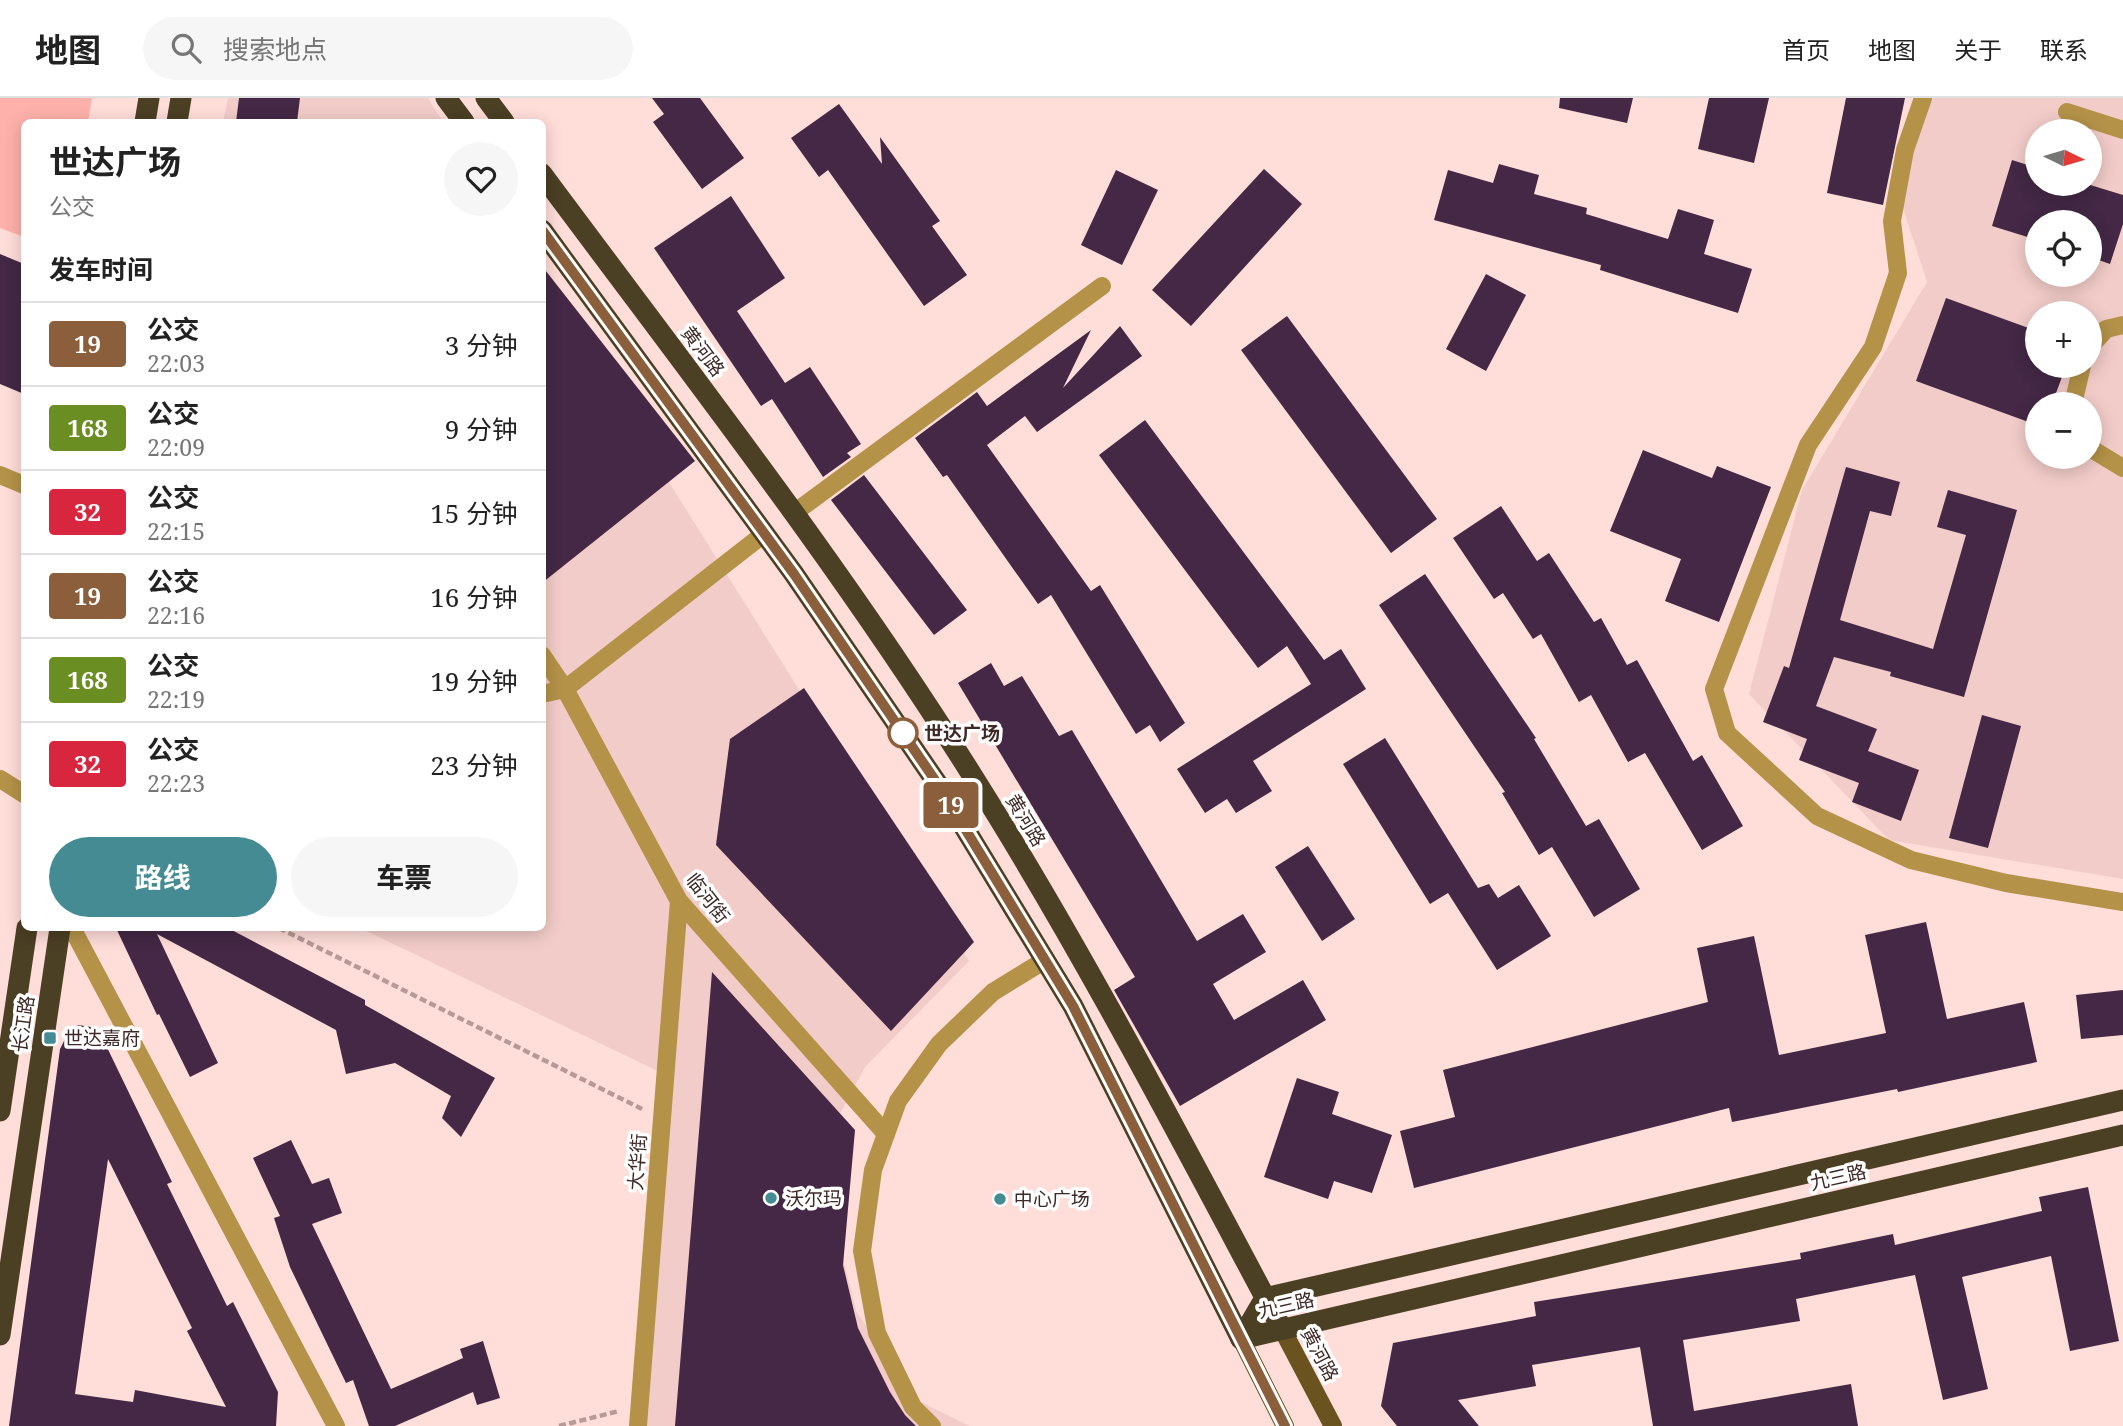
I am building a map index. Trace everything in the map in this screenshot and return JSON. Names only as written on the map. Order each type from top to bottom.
[{"type":"highway","points":[[146,119],[149,98]]},
{"type":"highway","points":[[178,119],[181,98]]},
{"type":"highway","points":[[446,98],[462,119]]},
{"type":"highway","points":[[486,98],[502,119]]},
{"type":"highway","name":"黄河路","points":[[546,179],[825,554],[979,786],[1100,989],[1282,1329]]},
{"type":"highway","points":[[546,235],[765,533],[939,786],[1073,1006],[1241,1339]]},
{"type":"highway","name":"长江路","points":[[0,1111],[27,931]]},
{"type":"highway","name":"长江路","points":[[0,1335],[60,931]]},
{"type":"highway","name":"九三路","points":[[1241,1339],[1265,1298],[2123,1100]]},
{"type":"highway","name":"九三路","points":[[1241,1339],[2123,1135]]},
{"type":"main road","name":"黄河路","points":[[1282,1329],[1333,1426]]},
{"type":"main road","points":[[1241,1339],[1285,1426]]},
{"type":"street","points":[[1923,98],[1905,150],[1892,221],[1898,273],[1873,347],[1808,445],[1714,689],[1727,733],[1817,816],[1911,859],[2006,883],[2123,902]]},
{"type":"street","points":[[2067,112],[2123,130]]},
{"type":"street","points":[[794,513],[1102,286]]},
{"type":"street","points":[[2102,334],[2106,329],[2123,325]]},
{"type":"street","points":[[2102,455],[2123,468]]},
{"type":"street","points":[[0,475],[21,484]]},
{"type":"street","points":[[546,693],[565,689],[765,533]]},
{"type":"street","name":"临河街","points":[[546,661],[565,689],[679,901],[886,1134]]},
{"type":"street","points":[[0,779],[21,792]]},
{"type":"street","name":"大华街","points":[[638,1426],[679,901]]},
{"type":"street","points":[[74,931],[336,1426]]},
{"type":"street","points":[[932,1426],[913,1407],[877,1334],[862,1251],[873,1170],[898,1101],[939,1044],[993,992],[1045,960]]},
{"type":"path","points":[[285,931],[662,1119]]},
{"type":"path","points":[[559,1426],[639,1406]]},
{"type":"shaded area","points":[[0,98],[92,98],[88,119],[21,119],[21,236],[0,228]]},
{"type":"shaded area","points":[[228,98],[428,98],[441,119],[224,119]]},
{"type":"shaded area","points":[[1931,98],[2123,98],[2123,879],[1889,840],[1749,694],[1802,490],[1927,282],[1896,187]]},
{"type":"shaded area","points":[[546,286],[969,961],[865,1067],[818,1155],[856,1311],[919,1401],[970,1426],[633,1426],[668,1076],[366,931],[546,931]]},
{"type":"building","points":[[239,98],[300,98],[297,119],[236,119]]},
{"type":"building","points":[[652,98],[700,98],[744,158],[702,189],[653,122],[664,114]]},
{"type":"building","points":[[1560,98],[1633,98],[1627,123],[1559,108]]},
{"type":"building","points":[[1709,98],[1769,98],[1754,163],[1698,149]]},
{"type":"building","points":[[1846,98],[1905,98],[1883,205],[1827,193]]},
{"type":"building","points":[[839,104],[882,164],[880,137],[940,221],[932,226],[967,275],[924,306],[828,170],[819,177],[791,138]]},
{"type":"building","points":[[2012,160],[2025,164],[2025,196],[2102,196],[2102,189],[2123,195],[2123,224],[2110,264],[2102,261],[2102,210],[2025,210],[2025,236],[1992,226]]},
{"type":"building","points":[[1499,164],[1539,175],[1534,194],[1587,208],[1586,214],[1668,239],[1678,209],[1714,220],[1704,254],[1752,269],[1738,313],[1600,270],[1601,265],[1434,220],[1448,170],[1493,183]]},
{"type":"building","points":[[1264,169],[1302,204],[1191,326],[1152,290]]},
{"type":"building","points":[[1116,170],[1158,190],[1122,265],[1081,245]]},
{"type":"building","points":[[731,196],[785,278],[737,311],[785,383],[810,367],[861,444],[847,453],[851,457],[823,477],[772,399],[761,406],[654,248]]},
{"type":"building","points":[[0,254],[21,263],[21,393],[0,384]]},
{"type":"building","points":[[546,271],[695,461],[546,580]]},
{"type":"building","points":[[1486,274],[1526,295],[1486,371],[1446,349]]},
{"type":"building","points":[[1946,298],[2025,327],[2025,378],[2062,378],[2056,392],[2025,392],[2025,421],[1916,381]]},
{"type":"building","points":[[1287,316],[1437,519],[1391,553],[1241,350]]},
{"type":"building","points":[[1120,326],[1142,356],[1037,432],[1025,416],[987,445],[1091,591],[1100,585],[1185,723],[1160,742],[1150,725],[1136,734],[1051,595],[1038,604],[947,475],[943,477],[915,438],[977,392],[987,406],[1091,330],[1063,388]]},
{"type":"building","points":[[1145,420],[1324,660],[1341,649],[1366,689],[1253,761],[1272,791],[1236,813],[1227,799],[1205,813],[1177,769],[1311,684],[1287,646],[1258,668],[1099,455]]},
{"type":"building","points":[[1643,450],[1712,478],[1717,466],[1771,487],[1719,622],[1665,601],[1681,559],[1610,531]]},
{"type":"building","points":[[1846,467],[1900,482],[1891,516],[1870,511],[1840,620],[1933,649],[1966,535],[1937,527],[1948,490],[2017,510],[1964,697],[1890,676],[1891,672],[1834,657],[1816,706],[1877,729],[1868,751],[1919,770],[1901,821],[1852,802],[1859,783],[1799,760],[1807,739],[1763,722],[1784,666],[1789,668]]},
{"type":"building","points":[[864,475],[967,610],[934,635],[831,500]]},
{"type":"building","points":[[1501,506],[1537,561],[1549,553],[1594,622],[1601,618],[1627,665],[1637,660],[1693,761],[1702,755],[1743,826],[1702,850],[1645,753],[1628,762],[1591,695],[1579,702],[1541,634],[1533,639],[1503,593],[1494,599],[1453,538]]},
{"type":"building","points":[[1425,574],[1536,738],[1534,739],[1586,826],[1599,819],[1640,889],[1594,917],[1552,847],[1539,855],[1502,793],[1505,792],[1379,605]]},
{"type":"building","points":[[991,663],[1004,686],[1022,676],[1059,736],[1072,730],[1197,941],[1243,914],[1266,952],[1213,984],[1234,1020],[1303,980],[1326,1020],[1180,1106],[1114,990],[1135,977],[958,683]]},
{"type":"building","points":[[804,688],[974,942],[891,1031],[716,845],[730,739]]},
{"type":"building","points":[[1982,715],[2021,726],[1988,848],[1949,838]]},
{"type":"building","points":[[1385,738],[1478,888],[1489,884],[1498,898],[1519,885],[1551,936],[1497,970],[1448,893],[1430,904],[1343,764]]},
{"type":"building","points":[[1308,846],[1355,919],[1322,941],[1275,867]]},
{"type":"building","points":[[1926,922],[1947,1019],[2024,1002],[2037,1062],[1898,1092],[1897,1089],[1732,1122],[1729,1108],[1414,1188],[1400,1131],[1455,1117],[1443,1070],[1708,1002],[1697,948],[1754,936],[1779,1055],[1886,1033],[1865,935]]},
{"type":"building","points":[[117,931],[234,931],[365,1000],[365,1005],[495,1078],[461,1137],[442,1118],[451,1096],[395,1063],[346,1074],[336,1030],[157,934],[218,1063],[190,1077],[159,1014],[157,1015]]},
{"type":"building","name":"沃尔玛","points":[[712,972],[855,1130],[843,1265],[858,1328],[890,1392],[916,1426],[675,1426]]},
{"type":"building","points":[[2123,990],[2123,1035],[2081,1039],[2076,995]]},
{"type":"building","points":[[78,1025],[91,1027],[102,1037],[172,1182],[167,1184],[227,1306],[233,1302],[278,1392],[276,1426],[9,1426],[60,1049],[67,1035]],"holes":[[[108,1159],[192,1328],[187,1331],[226,1407],[135,1390],[133,1402],[75,1394]]]},
{"type":"building","points":[[1297,1078],[1339,1092],[1332,1114],[1392,1135],[1372,1193],[1334,1181],[1328,1199],[1264,1177]]},
{"type":"building","points":[[291,1140],[312,1184],[329,1178],[342,1213],[312,1224],[391,1389],[463,1358],[460,1349],[483,1341],[500,1398],[477,1405],[473,1392],[395,1426],[369,1426],[353,1380],[346,1383],[290,1267],[274,1218],[280,1216],[253,1158]]},
{"type":"building","points":[[2088,1187],[2119,1341],[2070,1351],[2051,1256],[1962,1277],[1988,1389],[1943,1400],[1915,1275],[1796,1299],[1800,1321],[1683,1340],[1694,1411],[1851,1384],[1858,1426],[1653,1426],[1640,1347],[1532,1365],[1536,1386],[1458,1400],[1479,1426],[1397,1426],[1381,1406],[1393,1343],[1536,1316],[1534,1302],[1801,1259],[1800,1253],[1893,1234],[1895,1245],[2042,1211],[2039,1197]]},
{"type":"bus line","name":"19","points":[[546,235],[794,574],[939,786],[1073,1006],[1285,1426]]},
{"type":"place","name":"世达广场","points":[[903,733]]},
{"type":"place","name":"世达嘉府","points":[[50,1038]]},
{"type":"place","name":"沃尔玛","points":[[771,1198]]},
{"type":"place","name":"中心广场","points":[[1000,1199]]}]
